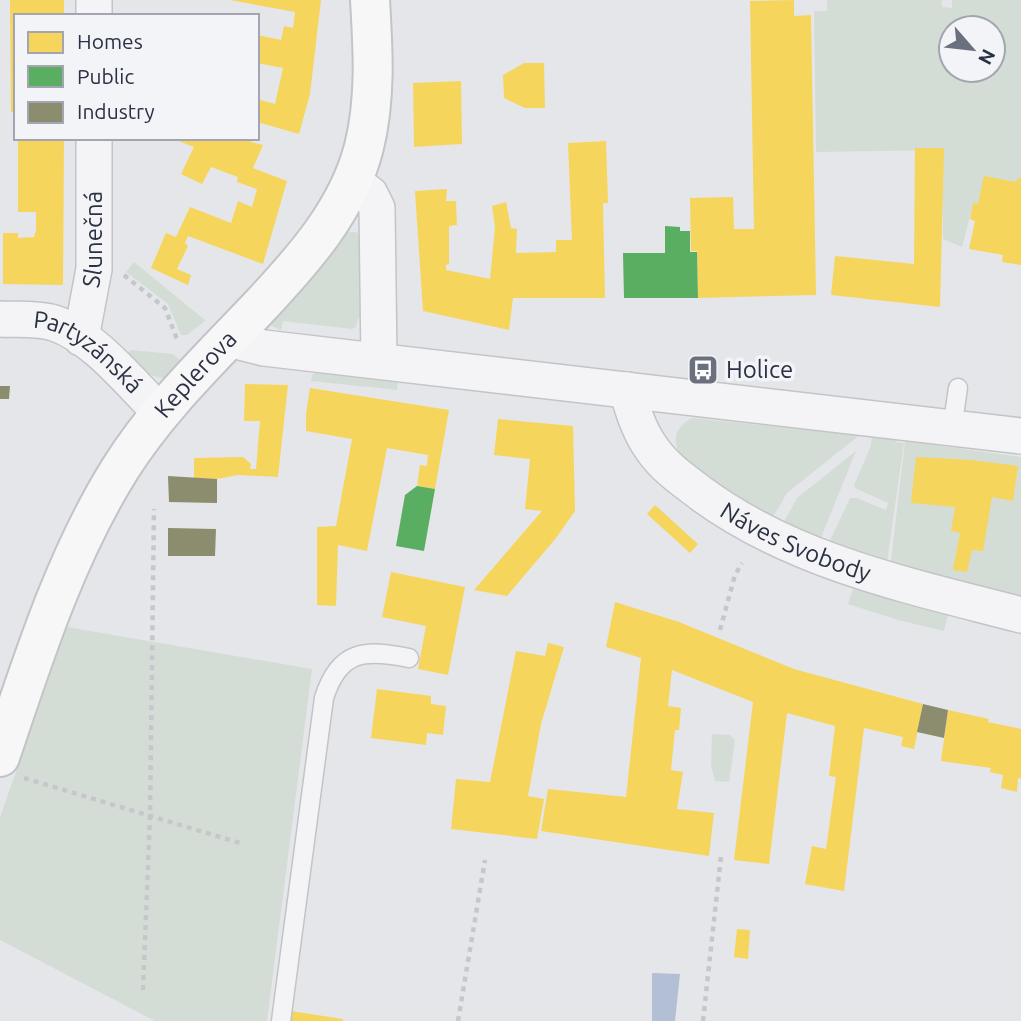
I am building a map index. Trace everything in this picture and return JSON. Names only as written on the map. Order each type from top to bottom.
[{"type":"main road","name":"Keplerova","points":[[6,765],[61,587],[85,532],[120,469],[161,413],[282,282],[340,207],[364,148],[372,100],[370,0]]},
{"type":"street","name":"Slunečná","points":[[81,338],[94,269],[94,140]]},
{"type":"street","points":[[352,181],[370,194],[377,208],[379,360]]},
{"type":"street","name":"Partyzánská","points":[[0,320],[54,323],[81,338],[108,360],[161,413]]},
{"type":"street","points":[[232,337],[264,348],[1021,436]]},
{"type":"street","name":"Náves Svobody","points":[[627,390],[642,434],[653,451],[674,473],[747,523],[818,557],[888,581],[1021,614]]},
{"type":"lane","points":[[952,429],[958,388]]},
{"type":"lane","points":[[281,1021],[324,698],[330,680],[342,665],[358,654],[373,652],[409,658]]},
{"type":"path","points":[[120,272],[164,308],[180,348]]},
{"type":"path","points":[[144,990],[150,816],[154,509]]},
{"type":"path","points":[[720,630],[735,575],[742,563]]},
{"type":"path","points":[[6,765],[150,816],[240,843]]},
{"type":"path","points":[[703,1021],[721,856]]},
{"type":"path","points":[[458,1021],[485,860]]},
{"type":"shaded area","points":[[827,0],[942,0],[942,7],[952,8],[952,0],[1021,0],[1021,179],[1017,184],[978,206],[973,205],[962,247],[943,239],[942,150],[816,152],[814,11],[827,11]]},
{"type":"shaded area","points":[[347,232],[356,232],[362,238],[366,319],[358,318],[356,327],[352,329],[283,321],[281,330],[268,324]]},
{"type":"shaded area","points":[[134,262],[205,321],[187,335],[181,335],[168,304],[126,272]]},
{"type":"shaded area","points":[[131,350],[173,354],[183,363],[169,378],[156,377],[125,355]]},
{"type":"shaded area","points":[[317,371],[398,382],[397,390],[311,381],[312,375]]},
{"type":"shaded area","points":[[692,418],[844,434],[846,430],[861,434],[787,493],[770,522],[732,496],[678,451],[678,432],[683,424]]},
{"type":"shaded area","points":[[873,433],[904,443],[886,569],[826,549],[850,498],[857,498],[886,510],[888,503],[855,488],[854,485],[870,448]]},
{"type":"shaded area","points":[[905,441],[1021,457],[1021,603],[890,569]]},
{"type":"shaded area","points":[[856,451],[818,545],[780,529],[797,498]]},
{"type":"shaded area","points":[[853,589],[948,615],[944,631],[848,604]]},
{"type":"shaded area","points":[[67,627],[312,669],[267,1021],[155,1021],[0,940],[0,817]]},
{"type":"shaded area","points":[[712,734],[730,735],[735,740],[729,782],[715,781],[711,765]]},
{"type":"water","points":[[652,973],[680,974],[675,1021],[652,1021]]},
{"type":"building: Homes","points":[[10,0],[64,0],[64,14],[14,14],[14,112],[11,112]]},
{"type":"building: Homes","points":[[230,0],[321,0],[310,94],[299,134],[259,123],[259,100],[275,104],[283,68],[259,63],[259,35],[281,40],[284,26],[293,28],[295,12]]},
{"type":"building: Homes","points":[[794,0],[794,16],[811,15],[816,295],[698,298],[697,251],[691,251],[690,198],[733,197],[734,229],[754,229],[750,1]]},
{"type":"building: Homes","points":[[524,63],[544,63],[545,108],[525,108],[504,98],[503,75]]},
{"type":"building: Homes","points":[[461,81],[462,144],[414,147],[413,83]]},
{"type":"building: Homes","points":[[18,140],[64,140],[63,285],[3,284],[3,233],[18,233],[18,238],[34,237],[36,230],[36,212],[18,212]]},
{"type":"building: Homes","points":[[176,140],[252,140],[263,145],[253,168],[287,181],[263,264],[188,236],[185,243],[188,246],[177,269],[191,275],[188,285],[151,268],[166,233],[176,237],[190,207],[231,223],[238,201],[252,207],[257,189],[237,182],[238,177],[211,167],[202,184],[181,174],[194,147]]},
{"type":"building: Homes","points":[[606,141],[608,203],[603,203],[605,298],[513,298],[509,330],[423,311],[415,191],[447,189],[446,201],[456,201],[457,225],[449,226],[449,264],[446,265],[446,270],[490,279],[495,227],[492,206],[506,202],[511,228],[517,229],[516,253],[556,252],[556,240],[572,240],[568,143]]},
{"type":"building: Homes","points":[[915,148],[944,148],[940,307],[831,295],[835,256],[914,264]]},
{"type":"building: Homes","points":[[984,176],[1016,182],[1021,178],[1021,265],[1002,262],[1003,255],[969,249],[975,221],[970,219],[973,203],[978,204]]},
{"type":"building: Homes","points":[[245,384],[288,385],[278,477],[238,475],[217,479],[194,478],[194,458],[243,457],[251,464],[250,469],[256,469],[260,421],[244,421]]},
{"type":"building: Homes","points":[[310,388],[449,410],[435,489],[417,486],[420,465],[427,466],[428,455],[387,448],[367,551],[338,545],[336,606],[317,605],[317,527],[336,526],[352,439],[306,431]]},
{"type":"building: Homes","points":[[498,419],[573,426],[575,511],[507,596],[474,590],[542,511],[525,509],[530,459],[494,455]]},
{"type":"building: Homes","points":[[916,457],[1018,466],[1013,501],[992,497],[983,551],[972,550],[967,572],[953,570],[960,533],[951,531],[955,507],[911,503]]},
{"type":"building: Homes","points":[[655,505],[698,544],[690,553],[647,514]]},
{"type":"building: Homes","points":[[391,572],[465,587],[448,675],[418,669],[426,626],[382,617]]},
{"type":"building: Homes","points":[[615,602],[679,622],[794,669],[923,704],[914,749],[901,746],[903,737],[864,728],[844,891],[805,884],[812,846],[826,849],[836,777],[829,776],[835,726],[787,713],[769,864],[734,860],[753,702],[672,670],[668,706],[681,708],[679,730],[675,730],[671,770],[683,772],[677,809],[714,813],[709,856],[541,831],[548,789],[626,797],[641,658],[606,647]]},
{"type":"building: Homes","points":[[548,643],[564,647],[541,724],[528,796],[544,799],[537,839],[451,829],[456,779],[490,782],[516,651],[545,656]]},
{"type":"building: Homes","points":[[377,689],[431,696],[431,704],[446,706],[443,735],[427,733],[426,745],[371,738]]},
{"type":"building: Homes","points":[[948,710],[1021,729],[1021,779],[1018,778],[1017,792],[1001,788],[1003,775],[990,772],[991,768],[941,761]]},
{"type":"building: Homes","points":[[737,929],[750,930],[748,959],[734,957]]},
{"type":"building: Homes","points":[[291,1011],[343,1019],[343,1021],[290,1021]]},
{"type":"building: Public","points":[[665,226],[690,231],[690,252],[697,252],[698,298],[624,298],[623,253],[665,253]]},
{"type":"building: Public","points":[[417,486],[435,489],[424,551],[396,546],[405,495]]},
{"type":"building: Industry","points":[[0,386],[10,386],[9,399],[0,399]]},
{"type":"building: Industry","points":[[168,476],[217,479],[217,503],[169,502]]},
{"type":"building: Industry","points":[[168,528],[216,529],[215,556],[168,556]]},
{"type":"building: Industry","points":[[923,704],[948,710],[944,738],[917,732]]},
{"type":"place","name":"Holice","points":[[703,370]]}]
